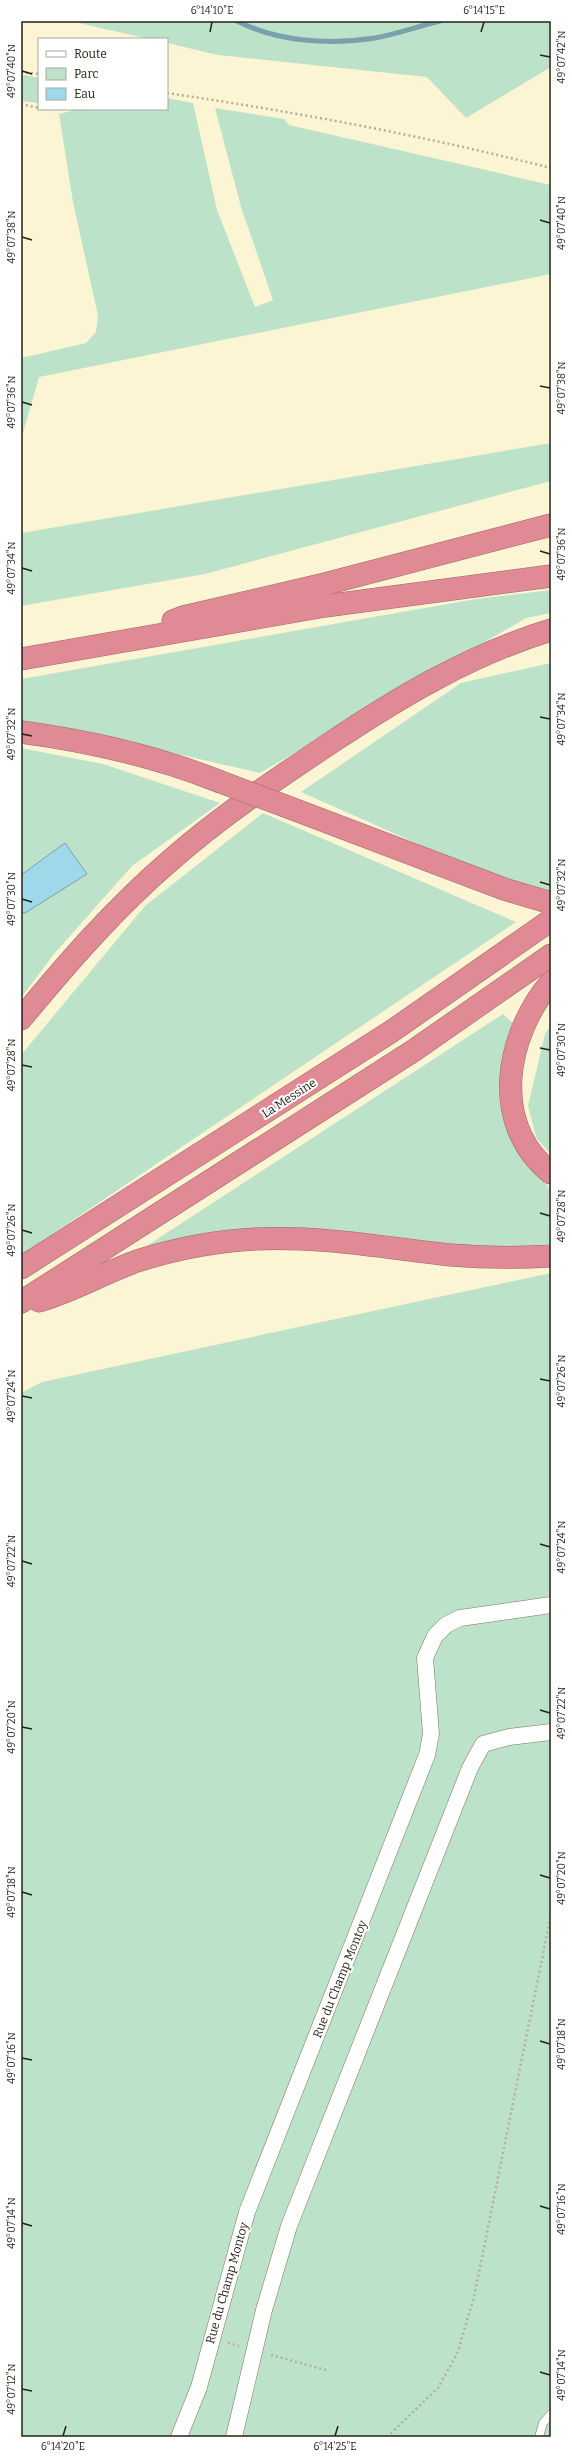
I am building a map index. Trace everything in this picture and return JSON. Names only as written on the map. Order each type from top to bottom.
[{"type":"highway","points":[[131,640],[183,617],[325,584],[551,525]]},
{"type":"highway","points":[[21,659],[325,606],[551,576]]},
{"type":"highway","points":[[21,1019],[100,928],[172,859],[216,823],[342,735],[419,688],[478,658],[551,630]]},
{"type":"highway","points":[[21,732],[80,742],[151,758],[218,781],[388,846],[498,893],[551,918]]},
{"type":"highway","points":[[498,893],[551,903]]},
{"type":"highway","name":"La Messine","points":[[21,1268],[392,1031],[551,918]]},
{"type":"highway","points":[[21,1302],[413,1051],[551,955]]},
{"type":"highway","points":[[551,982],[527,1016],[518,1038],[510,1081],[511,1101],[522,1134],[532,1153],[551,1173]]},
{"type":"highway","points":[[21,1306],[58,1295],[137,1262],[177,1250],[255,1239],[346,1241],[453,1255],[507,1258],[551,1256]]},
{"type":"street","name":"Rue du Champ Montoy","points":[[179,2437],[198,2387],[248,2212],[427,1755],[431,1734],[425,1658],[430,1644],[446,1625],[460,1618],[551,1606]]},
{"type":"street","points":[[234,2437],[264,2310],[289,2226],[470,1768],[483,1744],[509,1737],[551,1732]]},
{"type":"lane","points":[[539,2437],[543,2423],[551,2414]]},
{"type":"path","points":[[21,72],[38,74]]},
{"type":"path","points":[[168,93],[228,102],[472,148],[551,168]]},
{"type":"path","points":[[21,104],[38,108]]},
{"type":"path","points":[[387,2437],[438,2388],[457,2354],[474,2297],[551,1914]]},
{"type":"green space","points":[[70,21],[551,21],[551,67],[466,118],[427,77],[218,55],[168,43],[168,38],[145,38]]},
{"type":"green space","points":[[25,75],[38,78],[38,103],[21,101],[21,76]]},
{"type":"green space","points":[[168,98],[193,103],[217,210],[255,307],[273,300],[241,207],[215,108],[284,119],[289,125],[551,185],[551,274],[39,377],[21,440],[21,358],[86,343],[96,332],[98,316],[73,202],[59,114],[75,110],[168,110]]},
{"type":"green space","points":[[551,443],[551,481],[205,574],[21,606],[21,533]]},
{"type":"green space","points":[[551,590],[551,613],[526,618],[260,773],[73,730],[21,724],[21,679],[476,599]]},
{"type":"green space","points":[[551,663],[551,892],[470,867],[301,792],[461,683]]},
{"type":"green space","points":[[21,748],[103,764],[220,803],[132,866],[54,954],[21,998]]},
{"type":"green space","points":[[263,813],[516,922],[21,1255],[21,1055],[145,906]]},
{"type":"green space","points":[[503,1014],[515,1025],[503,1057],[501,1097],[525,1161],[551,1190],[551,1244],[494,1249],[381,1235],[292,1230],[142,1249]]},
{"type":"green space","points":[[551,1025],[551,1155],[536,1137],[528,1106],[545,1034]]},
{"type":"green space","points":[[551,1273],[551,2437],[21,2437],[21,1393],[42,1382]]},
{"type":"water","points":[[65,843],[87,874],[25,913],[21,912],[21,875]]},
{"type":"waterway","points":[[237,21],[270,34],[304,40],[322,41],[375,38],[440,21]]}]
